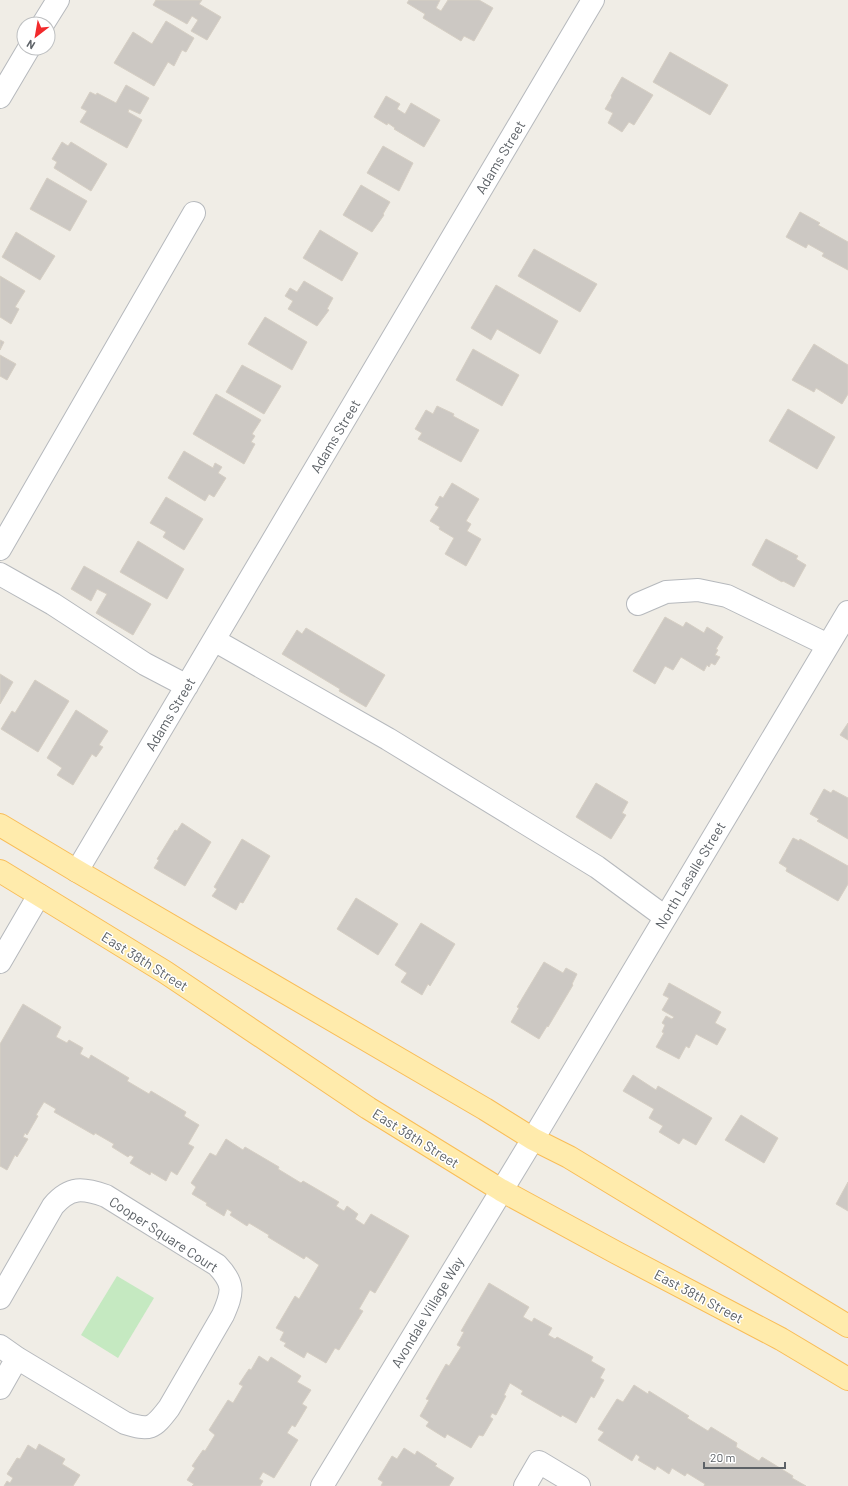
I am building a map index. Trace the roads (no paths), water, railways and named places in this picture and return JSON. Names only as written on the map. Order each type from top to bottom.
[{"type":"main road","points":[[0,825],[76,872],[472,1101],[533,1139],[569,1157],[848,1326]]},
{"type":"main road","name":"East 38th Street","points":[[0,871],[165,972],[368,1108],[501,1190],[781,1339],[848,1379]]},
{"type":"street","points":[[48,16],[58,0]]},
{"type":"street","name":"Adams Street","points":[[76,872],[593,0]]},
{"type":"street","points":[[0,97],[24,56]]},
{"type":"street","points":[[0,550],[194,213]]},
{"type":"street","points":[[0,574],[53,604],[145,664],[187,686]]},
{"type":"street","points":[[638,604],[666,592],[698,590],[727,596],[828,645]]},
{"type":"street","name":"North Lasalle Street","points":[[533,1139],[848,612]]},
{"type":"street","points":[[214,640],[388,739],[563,846],[597,867],[665,917]]},
{"type":"street","points":[[0,962],[39,895]]},
{"type":"street","name":"Avondale Village Way","points":[[322,1486],[533,1139]]},
{"type":"street","name":"Cooper Square Court","points":[[0,1298],[54,1206],[61,1197],[76,1190],[89,1190],[106,1196],[217,1265],[227,1276],[231,1289],[229,1301],[222,1315],[169,1408],[159,1421],[150,1427],[140,1428],[125,1423],[8,1352],[0,1388]]},
{"type":"street","points":[[525,1486],[540,1462],[579,1486]]}]
